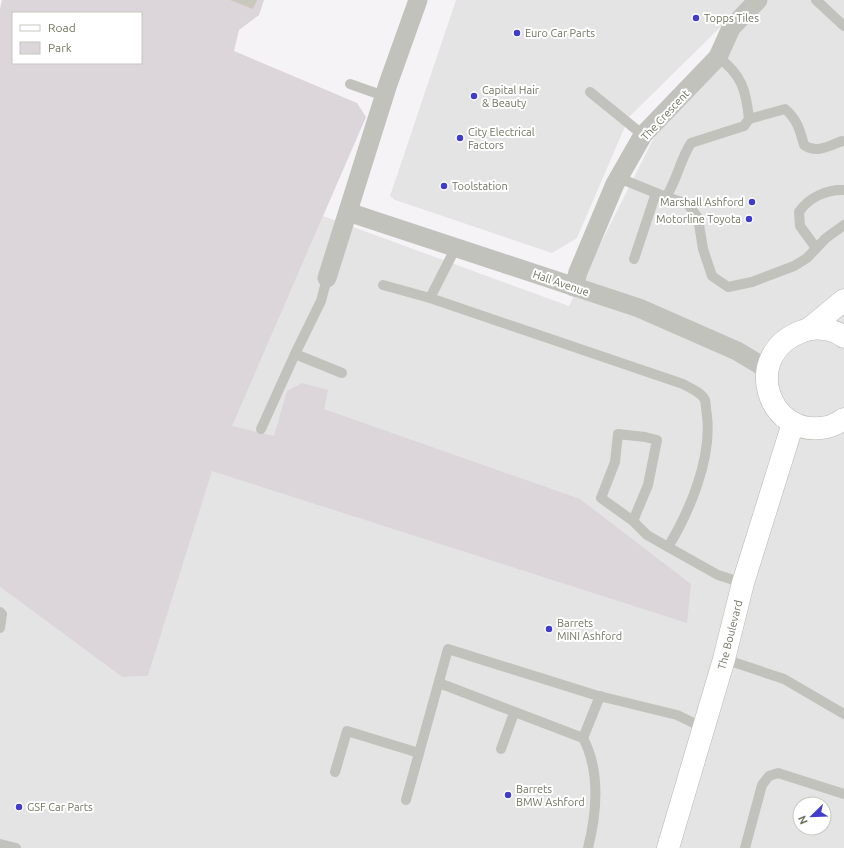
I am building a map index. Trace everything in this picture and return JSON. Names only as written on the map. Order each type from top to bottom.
[{"type":"street","points":[[327,278],[384,96],[418,0]]},
{"type":"street","name":"The Crescent","points":[[574,287],[578,272],[619,178],[643,135],[718,57],[731,28],[758,0]]},
{"type":"street","name":"Hall Avenue","points":[[348,212],[639,308],[737,351],[767,369]]},
{"type":"street","points":[[809,329],[844,300]]},
{"type":"street","points":[[844,337],[827,329],[809,329],[790,335],[777,347],[767,369],[767,383],[770,397],[779,412],[793,423],[811,428],[828,427],[844,419]]},
{"type":"street","name":"The Boulevard","points":[[668,848],[724,660],[743,583],[793,423]]},
{"type":"lane","points":[[816,0],[844,26]]},
{"type":"lane","points":[[718,57],[732,67],[740,78],[749,119]]},
{"type":"lane","points":[[350,84],[384,96]]},
{"type":"lane","points":[[590,92],[643,135]]},
{"type":"lane","points":[[666,197],[675,182],[683,155],[690,143],[744,126],[749,119],[785,109],[792,115],[799,126],[804,145],[811,150],[822,149],[842,141]]},
{"type":"lane","points":[[619,178],[666,197],[688,204],[698,218],[703,249],[712,276],[728,287],[752,282],[794,266],[807,258],[826,238],[844,225]]},
{"type":"lane","points":[[816,248],[800,226],[798,212],[809,200],[822,194],[844,190]]},
{"type":"lane","points":[[634,259],[656,193]]},
{"type":"lane","points":[[430,298],[456,247]]},
{"type":"lane","points":[[261,429],[321,301],[327,278]]},
{"type":"lane","points":[[383,285],[430,298],[683,384],[696,391],[705,400],[709,431],[697,488],[683,523],[668,547]]},
{"type":"lane","points":[[295,354],[342,373]]},
{"type":"lane","points":[[633,521],[648,485],[657,440],[618,434],[615,462],[601,498],[633,521],[647,534],[668,547],[718,575],[743,583]]},
{"type":"lane","points":[[0,612],[2,614],[0,628]]},
{"type":"lane","points":[[406,800],[448,649],[600,696],[677,715],[704,728]]},
{"type":"lane","points":[[724,660],[784,679],[844,714]]},
{"type":"lane","points":[[439,683],[514,713],[583,738]]},
{"type":"lane","points":[[588,848],[595,820],[595,785],[593,763],[583,738],[600,696]]},
{"type":"lane","points":[[501,749],[514,713]]},
{"type":"lane","points":[[334,772],[347,731],[419,753]]},
{"type":"lane","points":[[745,848],[762,785],[769,776],[778,773],[844,794]]},
{"type":"lane","points":[[0,844],[16,848]]},
{"type":"shaded area","points":[[230,0],[257,0],[253,9]]},
{"type":"shaded area","points":[[456,0],[748,0],[629,117],[577,238],[552,253],[395,200],[390,196]]},
{"type":"shaded area","points":[[753,0],[844,0],[844,848],[0,848],[0,587],[122,677],[148,676],[212,470],[323,216],[569,306],[667,112]]},
{"type":"green space","points":[[2,0],[264,0],[259,15],[239,30],[234,51],[357,103],[366,117],[232,426],[274,436],[287,391],[302,383],[328,390],[324,409],[580,499],[691,584],[687,623],[212,471],[148,676],[122,677],[0,587],[0,9]]},
{"type":"place","name":"Topps Tiles","points":[[696,18]]},
{"type":"place","name":"Euro Car Parts","points":[[517,33]]},
{"type":"place","name":"Capital Hair & Beauty","points":[[474,96]]},
{"type":"place","name":"City Electrical Factors","points":[[460,138]]},
{"type":"place","name":"Toolstation","points":[[444,186]]},
{"type":"place","name":"Marshall Ashford","points":[[752,202]]},
{"type":"place","name":"Motorline Toyota","points":[[749,219]]},
{"type":"place","name":"Barrets MINI Ashford","points":[[549,629]]},
{"type":"place","name":"Barrets BMW Ashford","points":[[508,795]]},
{"type":"place","name":"GSF Car Parts","points":[[19,807]]}]
